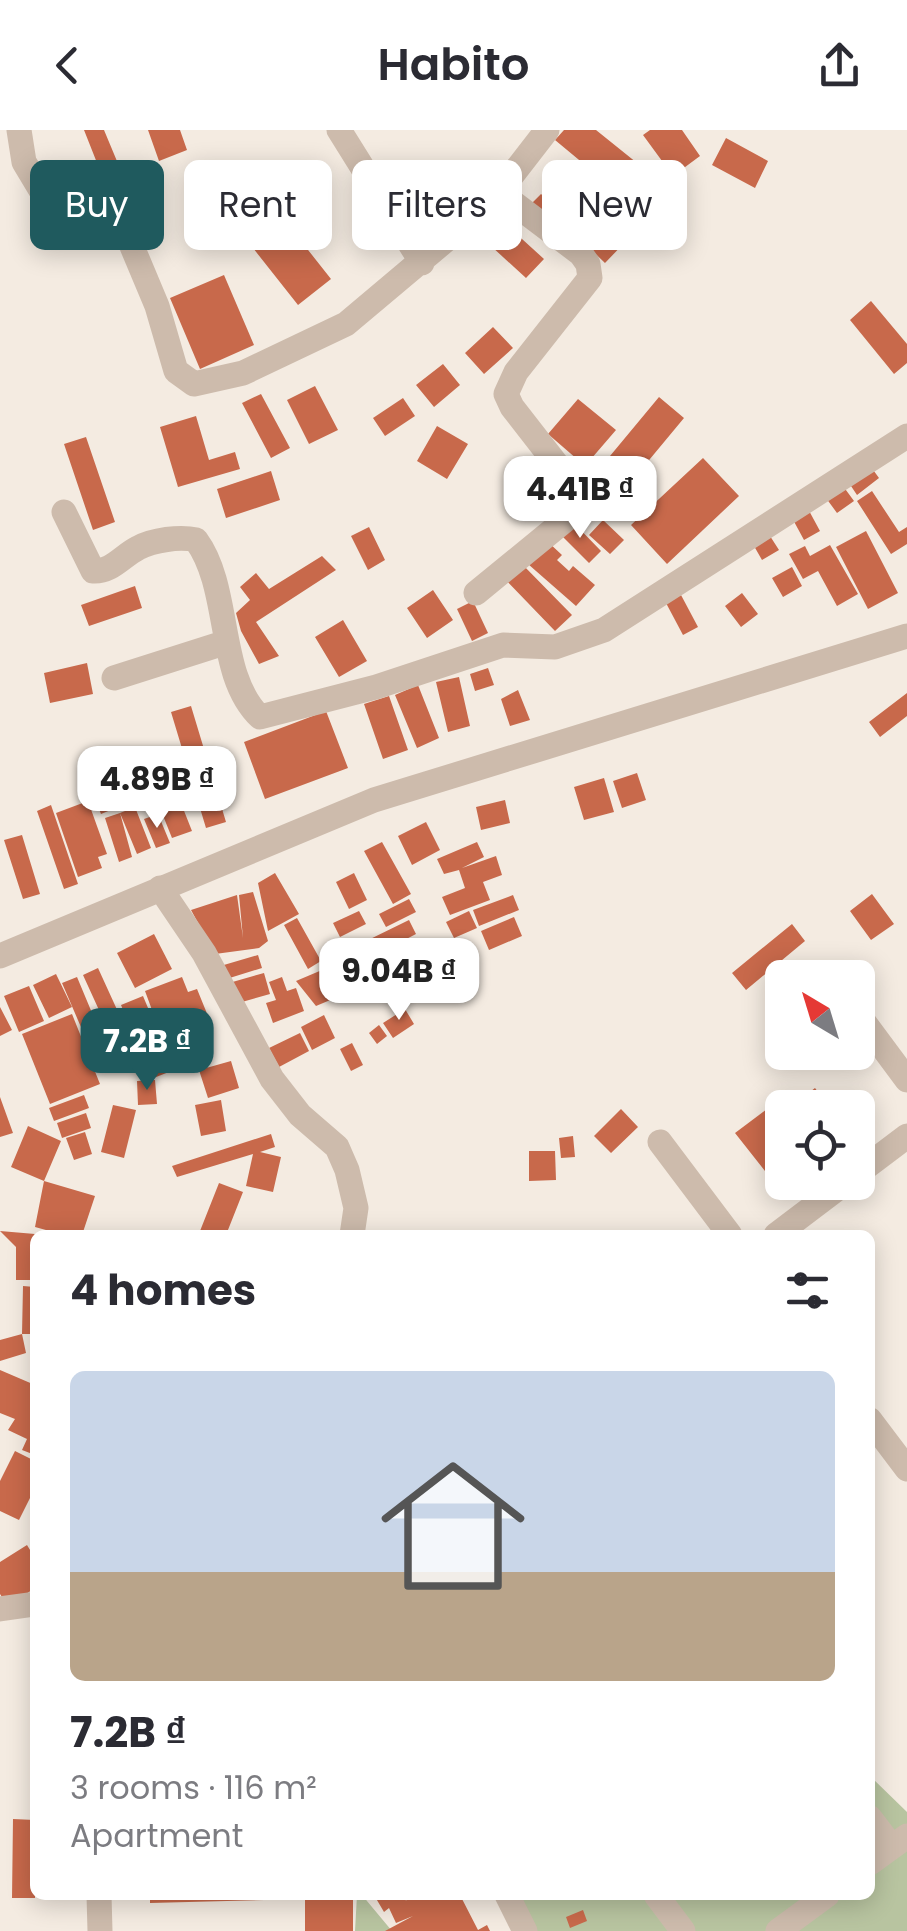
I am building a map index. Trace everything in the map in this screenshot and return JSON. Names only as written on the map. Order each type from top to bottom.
[{"type":"street","points":[[19,130],[24,162],[50,206],[59,214],[108,226],[131,244],[157,306],[176,370],[194,384],[242,373],[314,342],[346,324],[436,250]]},
{"type":"street","points":[[339,130],[422,263]]},
{"type":"street","points":[[522,162],[546,130]]},
{"type":"street","points":[[476,593],[581,507],[582,497],[512,408],[506,394],[516,372],[590,278],[588,264],[581,254],[522,209]]},
{"type":"street","points":[[64,512],[93,571],[101,572],[139,547],[183,537],[196,540],[204,551],[217,590],[227,642],[248,705],[260,717],[376,687],[502,645],[555,647],[604,630],[907,436]]},
{"type":"street","points":[[0,956],[374,800],[907,636]]},
{"type":"street","points":[[114,678],[227,642]]},
{"type":"street","points":[[160,888],[204,953],[272,1078],[300,1116],[336,1148],[347,1170],[356,1208],[353,1230]]},
{"type":"street","points":[[875,1033],[904,1066]]},
{"type":"street","points":[[875,1161],[907,1136]]},
{"type":"street","points":[[660,1142],[726,1230]]},
{"type":"street","points":[[783,1230],[822,1200]]},
{"type":"street","points":[[875,1427],[907,1469]]},
{"type":"street","points":[[0,1609],[30,1605]]},
{"type":"street","points":[[875,1822],[899,1842],[875,1859]]},
{"type":"street","points":[[99,1900],[100,1931]]},
{"type":"street","points":[[510,1900],[525,1931]]},
{"type":"street","points":[[660,1900],[683,1931]]},
{"type":"street","points":[[778,1931],[820,1900]]},
{"type":"green space","points":[[875,1781],[907,1812],[907,1931],[513,1931],[498,1900],[875,1900]]},
{"type":"green space","points":[[357,1900],[366,1900],[392,1931],[355,1931]]},
{"type":"building","points":[[84,130],[104,130],[116,160],[96,160]]},
{"type":"building","points":[[148,130],[180,130],[187,150],[159,160]]},
{"type":"building","points":[[564,130],[596,130],[633,160],[579,160],[555,140]]},
{"type":"building","points":[[650,130],[682,130],[700,156],[687,166],[687,160],[661,160],[643,135]]},
{"type":"building","points":[[726,138],[768,161],[755,188],[712,165]]},
{"type":"building","points":[[541,194],[542,213],[531,204]]},
{"type":"building","points":[[522,239],[544,259],[526,278],[495,250],[522,250]]},
{"type":"building","points":[[255,250],[308,250],[331,279],[298,305]]},
{"type":"building","points":[[592,250],[618,250],[605,263]]},
{"type":"building","points":[[224,275],[254,345],[200,369],[170,298]]},
{"type":"building","points":[[871,301],[907,344],[907,363],[894,374],[850,320]]},
{"type":"building","points":[[493,327],[513,348],[484,374],[465,353]]},
{"type":"building","points":[[443,364],[460,385],[434,407],[416,385]]},
{"type":"building","points":[[315,386],[338,430],[309,444],[287,400]]},
{"type":"building","points":[[261,394],[290,448],[271,458],[242,403]]},
{"type":"building","points":[[659,397],[684,418],[635,477],[610,456]]},
{"type":"building","points":[[403,398],[415,416],[385,436],[373,418]]},
{"type":"building","points":[[578,399],[616,430],[585,466],[548,434]]},
{"type":"building","points":[[196,416],[209,460],[235,452],[240,469],[178,487],[160,427]]},
{"type":"building","points":[[437,426],[468,444],[447,479],[417,461]]},
{"type":"building","points":[[86,437],[115,522],[93,530],[64,444]]},
{"type":"building","points":[[703,458],[739,496],[667,564],[631,525]]},
{"type":"building","points":[[871,467],[879,478],[857,495],[849,483]]},
{"type":"building","points":[[271,471],[280,500],[226,518],[217,489]]},
{"type":"building","points":[[843,486],[854,501],[837,513],[826,498]]},
{"type":"building","points":[[872,491],[899,532],[907,527],[907,544],[891,554],[857,501]]},
{"type":"building","points":[[807,507],[820,531],[804,540],[791,516]]},
{"type":"building","points":[[571,520],[601,551],[589,563],[558,532]]},
{"type":"building","points":[[603,520],[624,540],[610,554],[589,535]]},
{"type":"building","points":[[369,527],[385,560],[368,570],[351,536]]},
{"type":"building","points":[[866,531],[898,593],[868,609],[836,547]]},
{"type":"building","points":[[770,536],[779,550],[762,560],[754,546]]},
{"type":"building","points":[[548,542],[562,555],[557,560],[569,571],[573,566],[595,585],[576,606],[528,564]]},
{"type":"building","points":[[830,545],[858,594],[837,606],[818,571],[803,579],[789,554],[805,546],[810,556]]},
{"type":"building","points":[[322,556],[336,570],[256,622],[279,656],[259,664],[236,613],[250,600],[240,587],[256,573],[269,589]]},
{"type":"building","points":[[521,563],[572,615],[555,631],[504,578]]},
{"type":"building","points":[[792,567],[802,586],[783,597],[772,578]]},
{"type":"building","points":[[135,586],[142,608],[89,626],[81,605]]},
{"type":"building","points":[[433,590],[453,620],[427,638],[407,608]]},
{"type":"building","points":[[742,593],[758,614],[741,627],[725,606]]},
{"type":"building","points":[[681,595],[698,627],[683,635],[666,603]]},
{"type":"building","points":[[473,601],[488,633],[472,641],[457,609]]},
{"type":"building","points":[[343,620],[367,661],[339,677],[315,637]]},
{"type":"building","points":[[87,663],[93,694],[50,703],[44,673]]},
{"type":"building","points":[[488,668],[494,685],[475,691],[470,674]]},
{"type":"building","points":[[459,677],[470,726],[448,732],[436,682]]},
{"type":"building","points":[[418,685],[439,738],[417,748],[395,695]]},
{"type":"building","points":[[518,690],[530,720],[510,726],[501,699]]},
{"type":"building","points":[[907,693],[907,716],[880,737],[869,722]]},
{"type":"building","points":[[389,696],[408,750],[383,759],[364,704]]},
{"type":"building","points":[[191,706],[226,822],[206,828],[171,712]]},
{"type":"building","points":[[326,711],[348,768],[265,799],[244,742]]},
{"type":"building","points":[[160,750],[192,831],[172,838],[140,758]]},
{"type":"building","points":[[98,752],[118,807],[101,814],[79,759]]},
{"type":"building","points":[[637,773],[646,800],[622,808],[613,781]]},
{"type":"building","points":[[604,778],[614,812],[584,820],[574,787]]},
{"type":"building","points":[[505,800],[510,823],[481,830],[476,807]]},
{"type":"building","points":[[88,801],[107,854],[98,857],[102,868],[78,877],[56,813]]},
{"type":"building","points":[[51,805],[78,884],[64,889],[37,811]]},
{"type":"building","points":[[135,807],[151,848],[137,854],[120,813]]},
{"type":"building","points":[[120,813],[132,857],[119,862],[105,818]]},
{"type":"building","points":[[158,814],[170,843],[156,848],[144,819]]},
{"type":"building","points":[[426,822],[440,850],[412,865],[398,836]]},
{"type":"building","points":[[22,835],[40,894],[23,899],[4,840]]},
{"type":"building","points":[[382,842],[411,894],[393,904],[364,851]]},
{"type":"building","points":[[477,842],[484,857],[462,868],[496,856],[502,875],[483,882],[490,900],[450,915],[442,897],[465,888],[459,870],[444,874],[437,859]]},
{"type":"building","points":[[275,873],[299,914],[268,931],[258,883]]},
{"type":"building","points":[[354,873],[367,900],[349,909],[336,882]]},
{"type":"building","points":[[253,892],[268,941],[259,948],[215,954],[191,910],[237,895],[243,938],[239,895]]},
{"type":"building","points":[[872,894],[894,924],[871,940],[850,911]]},
{"type":"building","points":[[513,895],[519,910],[479,926],[473,910]]},
{"type":"building","points":[[409,899],[416,912],[386,927],[379,914]]},
{"type":"building","points":[[359,911],[366,924],[340,937],[333,923]]},
{"type":"building","points":[[469,911],[477,928],[454,938],[446,922]]},
{"type":"building","points":[[514,917],[522,936],[489,950],[481,931]]},
{"type":"building","points":[[297,918],[321,961],[308,969],[284,925]]},
{"type":"building","points":[[409,920],[416,934],[368,959],[360,944]]},
{"type":"building","points":[[792,924],[805,941],[782,960],[765,960],[765,974],[746,990],[732,973]]},
{"type":"building","points":[[154,934],[172,969],[135,988],[117,953]]},
{"type":"building","points":[[403,947],[411,970],[364,987],[356,964]]},
{"type":"building","points":[[258,955],[262,968],[220,981],[217,967]]},
{"type":"building","points":[[98,968],[119,1014],[104,1021],[83,975]]},
{"type":"building","points":[[322,970],[335,998],[316,1006],[296,981]]},
{"type":"building","points":[[264,973],[270,994],[235,1004],[229,983]]},
{"type":"building","points":[[56,974],[72,1007],[49,1018],[33,985]]},
{"type":"building","points":[[77,977],[110,1056],[96,1062],[62,983]]},
{"type":"building","points":[[182,977],[188,992],[197,989],[208,1016],[202,1018],[210,1040],[169,1056],[145,991]]},
{"type":"building","points":[[282,977],[287,991],[296,988],[304,1011],[273,1023],[266,1003],[276,1000],[269,982]]},
{"type":"building","points":[[29,986],[44,1021],[19,1032],[4,996]]},
{"type":"building","points":[[143,996],[174,1070],[151,1079],[121,1005]]},
{"type":"building","points":[[0,1007],[12,1030],[0,1036]]},
{"type":"building","points":[[405,1009],[414,1024],[393,1038],[383,1023]]},
{"type":"building","points":[[72,1014],[100,1084],[50,1104],[22,1034]]},
{"type":"building","points":[[324,1015],[335,1038],[312,1050],[301,1027]]},
{"type":"building","points":[[379,1025],[387,1036],[377,1044],[369,1033]]},
{"type":"building","points":[[300,1033],[309,1051],[279,1067],[269,1048]]},
{"type":"building","points":[[352,1043],[363,1065],[351,1071],[340,1049]]},
{"type":"building","points":[[231,1061],[239,1088],[208,1098],[199,1070]]},
{"type":"building","points":[[155,1080],[157,1104],[138,1105],[137,1081]]},
{"type":"building","points":[[84,1095],[89,1108],[54,1121],[49,1108]]},
{"type":"building","points":[[0,1097],[13,1133],[0,1137]]},
{"type":"building","points":[[221,1100],[226,1131],[201,1136],[195,1105]]},
{"type":"building","points":[[113,1105],[136,1110],[124,1158],[101,1152]]},
{"type":"building","points":[[621,1109],[638,1127],[611,1153],[594,1136]]},
{"type":"building","points":[[765,1110],[765,1171],[735,1133]]},
{"type":"building","points":[[86,1113],[91,1128],[62,1138],[57,1123]]},
{"type":"building","points":[[28,1126],[61,1141],[44,1181],[11,1167]]},
{"type":"building","points":[[85,1132],[92,1154],[74,1160],[66,1138]]},
{"type":"building","points":[[271,1134],[275,1147],[260,1152],[281,1157],[273,1192],[246,1186],[253,1154],[177,1177],[172,1166]]},
{"type":"building","points":[[573,1136],[575,1157],[561,1158],[559,1138]]},
{"type":"building","points":[[529,1151],[555,1151],[556,1180],[529,1181]]},
{"type":"building","points":[[44,1181],[95,1196],[84,1230],[35,1227]]},
{"type":"building","points":[[219,1183],[243,1192],[228,1230],[200,1230]]},
{"type":"building","points":[[0,1231],[30,1234],[30,1280],[16,1280],[16,1247]]},
{"type":"building","points":[[23,1286],[30,1287],[30,1334],[22,1334]]},
{"type":"building","points":[[22,1334],[26,1353],[0,1361],[0,1340]]},
{"type":"building","points":[[0,1370],[30,1383],[30,1453],[22,1450],[27,1439],[8,1430],[15,1419],[0,1413]]},
{"type":"building","points":[[15,1451],[30,1458],[30,1498],[19,1520],[0,1511],[0,1481]]},
{"type":"building","points":[[27,1545],[30,1550],[30,1591],[8,1606],[0,1594],[0,1562]]},
{"type":"building","points":[[13,1819],[30,1820],[30,1898],[12,1898]]},
{"type":"building","points":[[150,1900],[266,1900],[150,1903]]},
{"type":"building","points":[[305,1900],[353,1900],[353,1931],[305,1931]]},
{"type":"building","points":[[377,1900],[463,1900],[478,1930],[487,1925],[490,1931],[385,1931],[413,1916],[396,1923],[389,1908],[384,1912]]},
{"type":"building","points":[[583,1910],[587,1921],[570,1928],[566,1917]]}]
